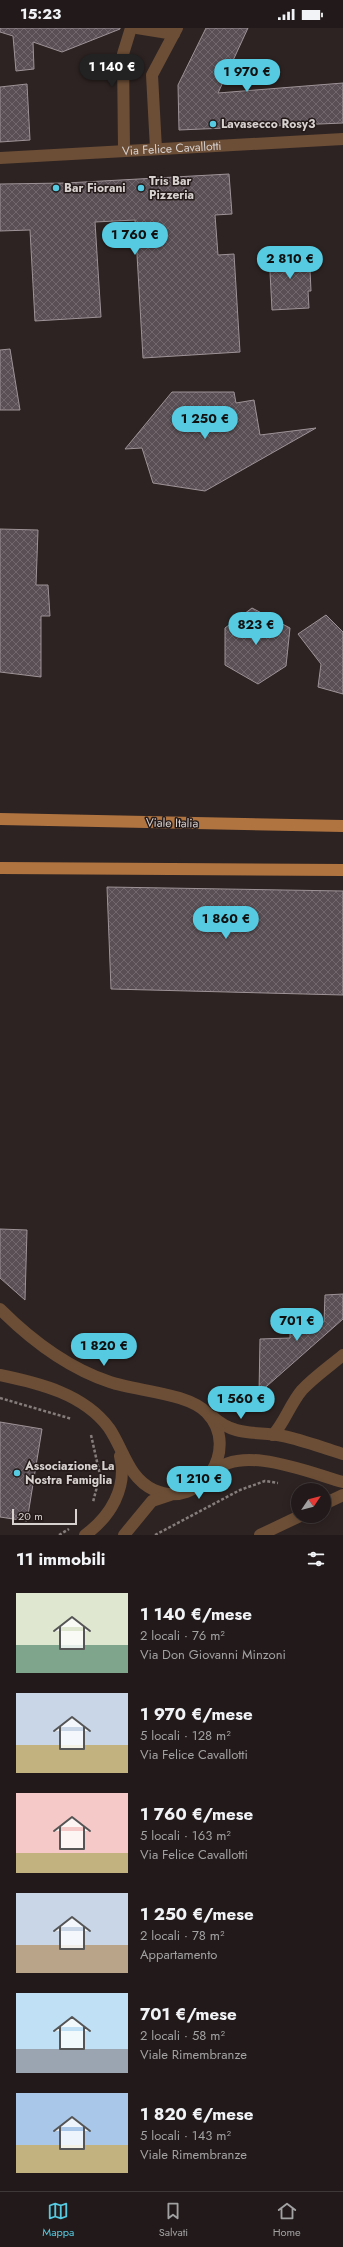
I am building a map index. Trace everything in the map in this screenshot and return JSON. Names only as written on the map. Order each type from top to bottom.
[{"type":"main road","name":"Viale Italia","points":[[0,819],[343,826]]},
{"type":"main road","points":[[0,868],[343,870]]},
{"type":"street","points":[[124,152],[123,54],[131,28]]},
{"type":"street","points":[[137,28],[176,31],[152,74],[156,149]]},
{"type":"street","name":"Via Felice Cavallotti","points":[[0,158],[343,139]]},
{"type":"street","points":[[0,1308],[38,1342],[92,1375],[111,1382],[184,1399],[196,1404],[220,1424],[238,1431],[295,1439],[343,1454]]},
{"type":"street","points":[[273,1435],[280,1427],[290,1406],[303,1389],[343,1355]]},
{"type":"street","points":[[0,1375],[38,1385],[75,1399],[98,1415],[115,1438],[130,1468],[141,1483],[157,1492],[176,1494]]},
{"type":"street","points":[[207,1413],[217,1428],[220,1446],[217,1463],[208,1478]]},
{"type":"street","points":[[85,1535],[106,1516],[112,1507],[120,1487],[122,1466],[115,1438]]},
{"type":"street","points":[[124,1535],[152,1501],[193,1489],[208,1478],[217,1468],[225,1464],[251,1460],[269,1462],[343,1482]]},
{"type":"street","points":[[331,1501],[343,1495]]},
{"type":"street","points":[[260,1535],[291,1520]]},
{"type":"path","points":[[0,1398],[79,1421]]},
{"type":"path","points":[[89,1430],[94,1443],[100,1475],[92,1505]]},
{"type":"path","points":[[155,1535],[240,1490],[265,1481],[280,1483]]},
{"type":"path","points":[[59,1535],[73,1527]]},
{"type":"building","points":[[0,28],[120,29],[62,52],[33,42],[34,69],[16,71],[13,36],[0,32]]},
{"type":"building","points":[[206,28],[248,28],[218,93],[343,83],[343,123],[179,130],[178,85]]},
{"type":"building","points":[[27,84],[30,140],[0,142],[0,87]]},
{"type":"building","points":[[229,174],[232,214],[215,215],[218,255],[234,254],[240,352],[143,358],[135,220],[95,222],[101,317],[35,321],[30,230],[0,231],[0,184],[66,183]]},
{"type":"building","points":[[306,251],[307,270],[310,270],[311,291],[308,291],[309,308],[272,310],[269,253]]},
{"type":"building","points":[[10,349],[20,410],[0,410],[0,350]]},
{"type":"building","points":[[172,392],[234,392],[236,403],[254,400],[260,435],[316,428],[205,491],[153,483],[142,448],[125,449]]},
{"type":"building","points":[[0,529],[38,530],[36,585],[48,585],[50,616],[41,616],[41,677],[0,672]]},
{"type":"building","points":[[252,608],[290,628],[286,666],[258,684],[225,665],[225,628]]},
{"type":"building","points":[[326,615],[343,632],[343,694],[318,687],[321,664],[298,634]]},
{"type":"building","points":[[107,887],[343,891],[343,995],[111,989]]},
{"type":"building","points":[[0,1229],[27,1230],[25,1300],[0,1278]]},
{"type":"building","points":[[343,1294],[343,1319],[259,1393],[260,1339],[290,1338],[290,1323],[324,1322],[325,1295]]},
{"type":"building","name":"Associazione La Nostra Famiglia","points":[[0,1422],[42,1429],[27,1521],[0,1517]]},
{"type":"place","name":"Lavasecco Rosy3","points":[[213,124]]},
{"type":"place","name":"Bar Fiorani","points":[[56,188]]},
{"type":"place","name":"Tris Bar Pizzeria","points":[[141,188]]},
{"type":"place","name":"Associazione La Nostra Famiglia","points":[[17,1473]]}]
